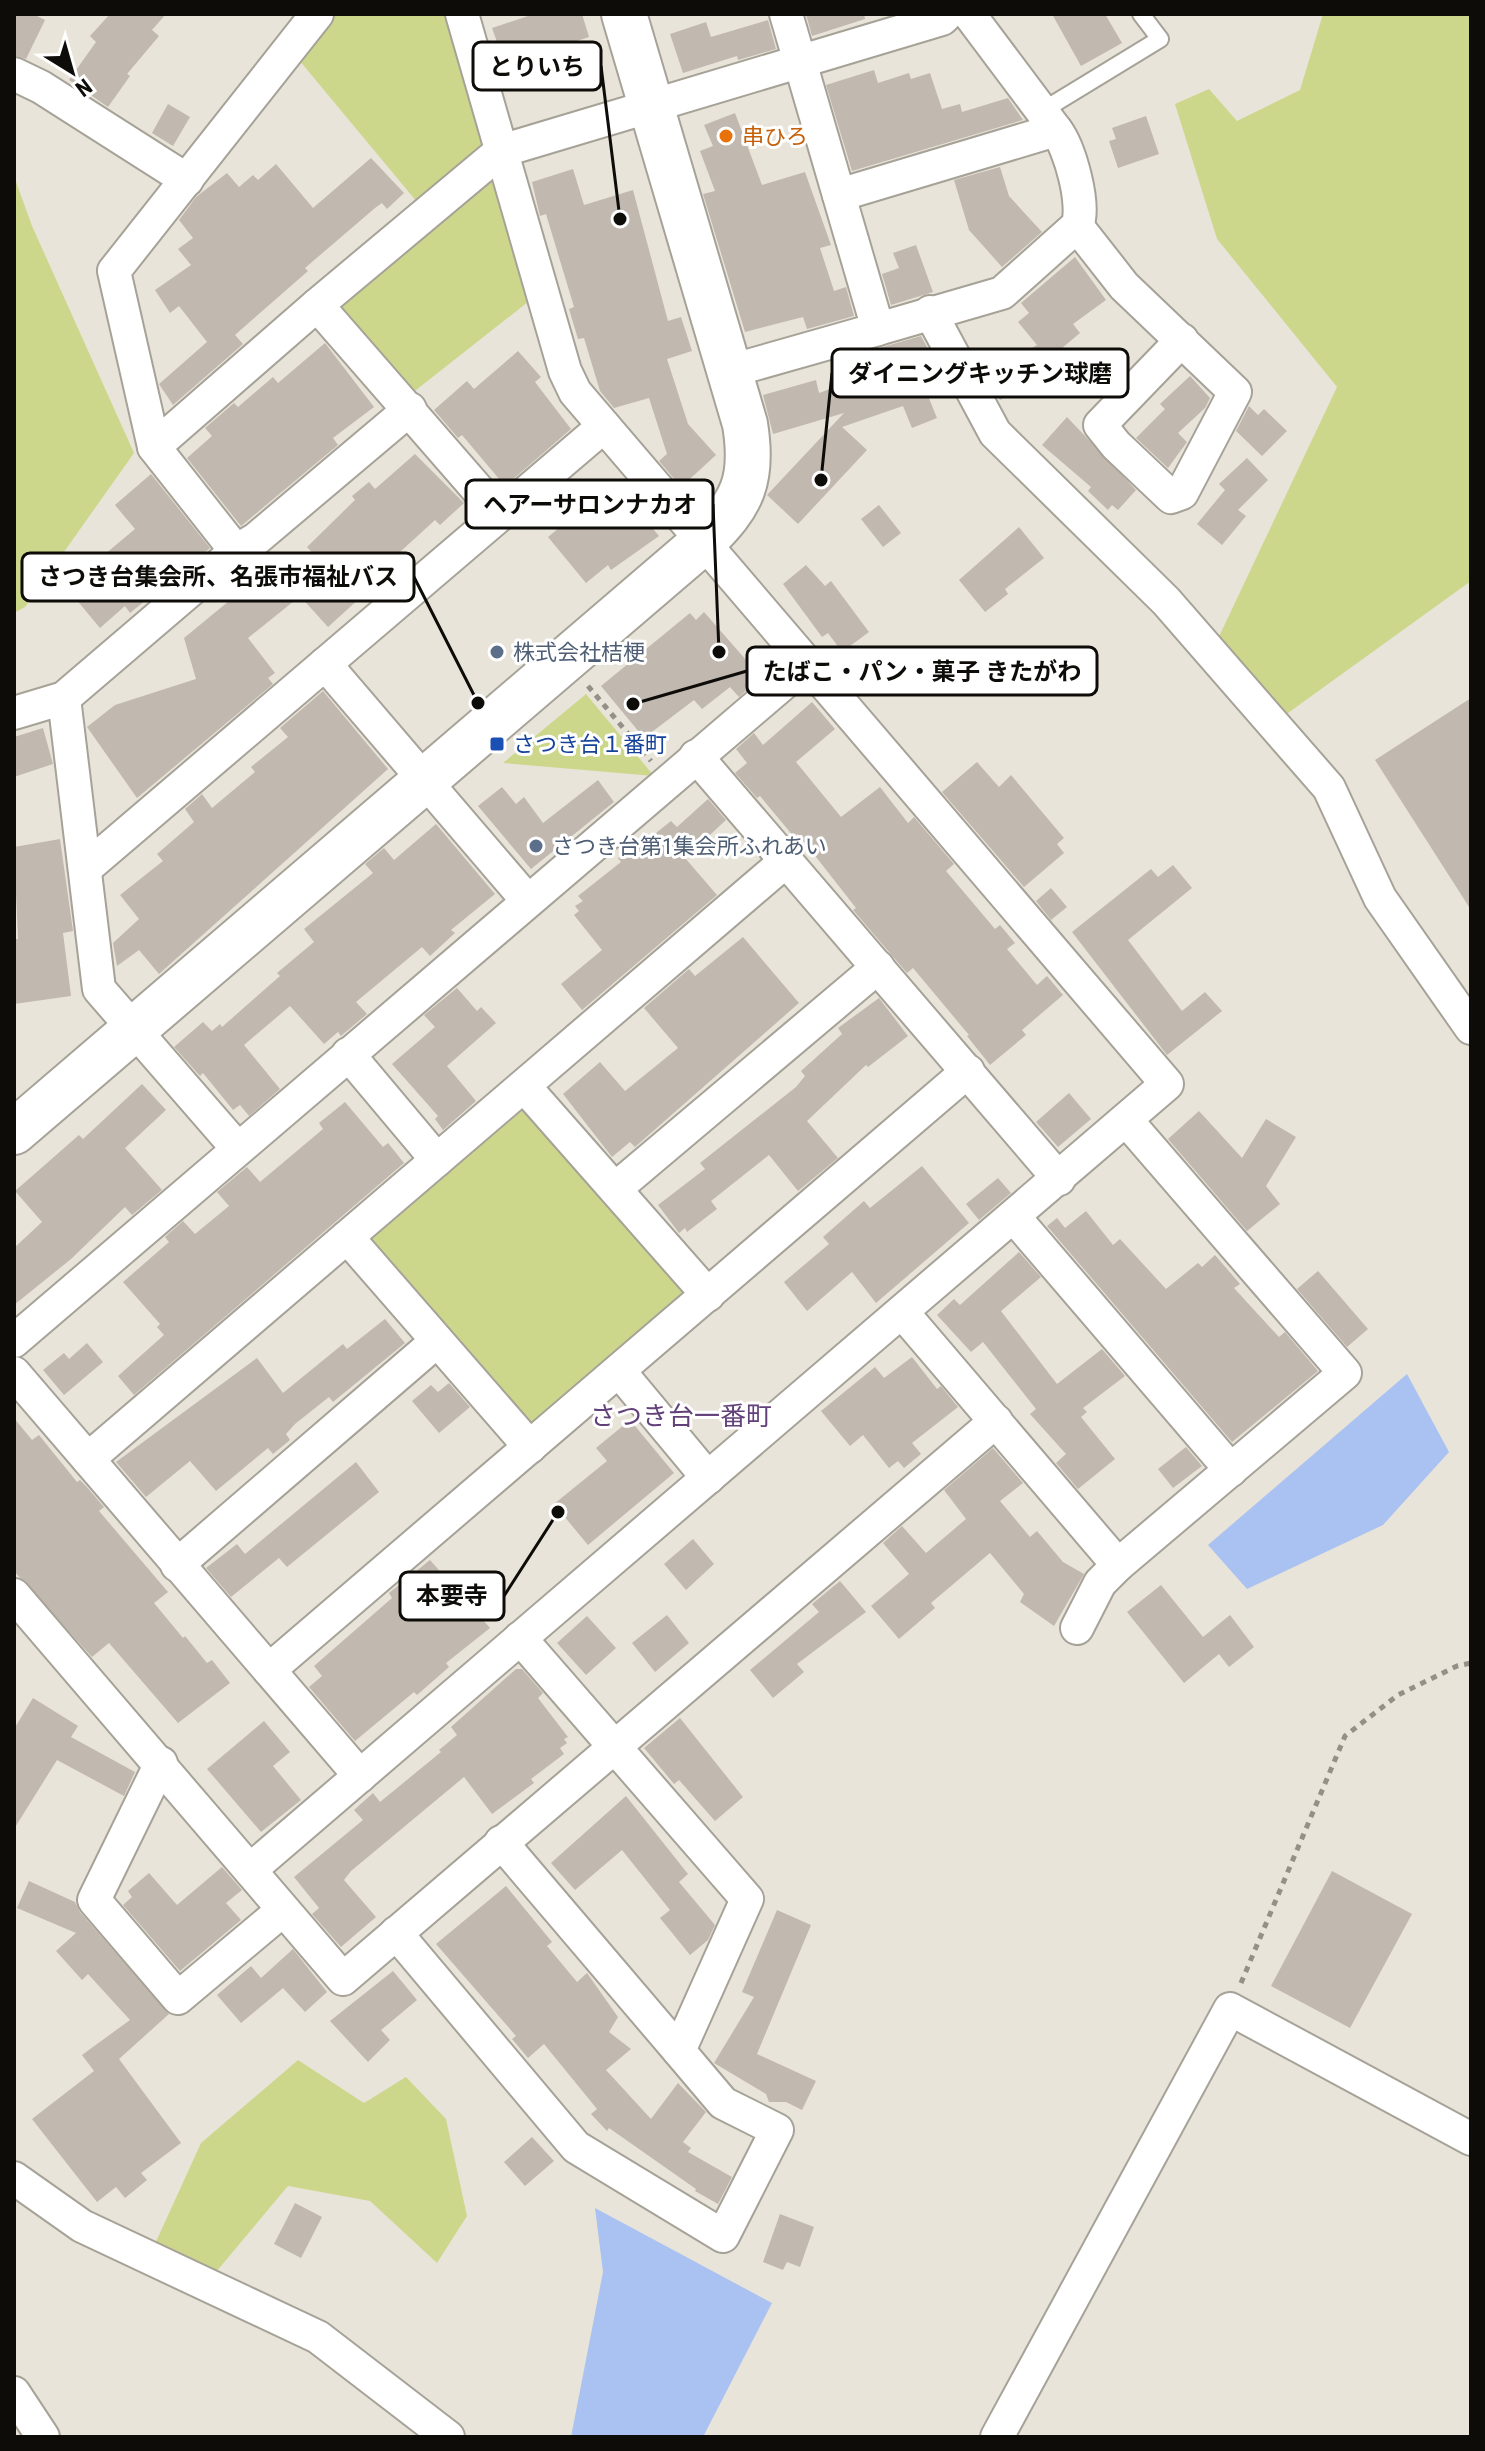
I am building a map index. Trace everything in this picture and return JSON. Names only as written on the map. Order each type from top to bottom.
[{"type":"street","points":[[236,551],[154,447],[114,271],[317,14]]},
{"type":"street","points":[[250,1870],[1167,1084],[575,392],[565,371],[557,333],[462,14]]},
{"type":"street","points":[[14,1131],[426,781],[729,517],[745,484],[748,466],[745,424],[624,14]]},
{"type":"street","points":[[786,14],[878,329]]},
{"type":"street","points":[[154,447],[501,151],[942,19],[947,14]]},
{"type":"street","points":[[730,371],[1002,293],[1077,226],[1082,215],[1081,202],[1049,120],[969,14]]},
{"type":"street","points":[[14,74],[41,87],[187,180]]},
{"type":"street","points":[[839,195],[1049,120]]},
{"type":"street","points":[[1077,226],[1124,286],[1182,340],[1235,392],[1182,493],[1171,497],[1116,445],[1100,425],[1182,340]]},
{"type":"street","points":[[317,305],[499,514]]},
{"type":"street","points":[[930,312],[995,433],[1160,593],[1329,788],[1380,898],[1471,1028]]},
{"type":"street","points":[[14,713],[64,698],[236,551],[256,539],[410,409]]},
{"type":"street","points":[[86,868],[604,426]]},
{"type":"street","points":[[325,664],[527,900]]},
{"type":"street","points":[[14,1341],[806,664]]},
{"type":"street","points":[[64,698],[99,989],[238,1149]]},
{"type":"street","points":[[696,756],[1059,1179]]},
{"type":"street","points":[[88,1459],[787,860]]},
{"type":"street","points":[[615,1189],[878,967]]},
{"type":"street","points":[[348,1054],[437,1160]]},
{"type":"street","points":[[269,1670],[968,1071]]},
{"type":"street","points":[[524,1086],[708,1295]]},
{"type":"street","points":[[1077,1628],[1100,1583],[1118,1565],[1345,1373],[1127,1121]]},
{"type":"street","points":[[1014,1217],[1231,1470]]},
{"type":"street","points":[[347,1237],[530,1447]]},
{"type":"street","points":[[902,1312],[1118,1565]]},
{"type":"street","points":[[177,1565],[437,1341]]},
{"type":"street","points":[[619,1371],[708,1478]]},
{"type":"street","points":[[14,1373],[360,1776]]},
{"type":"street","points":[[14,1595],[343,1979],[996,1421]]},
{"type":"street","points":[[520,1638],[747,1899],[679,2051]]},
{"type":"street","points":[[161,1763],[94,1900],[178,1998],[283,1910]]},
{"type":"street","points":[[396,1933],[576,2147],[723,2236],[777,2130],[723,2103],[501,1842]]},
{"type":"street","points":[[997,2437],[1230,2009],[1471,2139]]},
{"type":"street","points":[[14,2178],[82,2226],[318,2337],[448,2437]]},
{"type":"street","points":[[14,2393],[43,2437]]},
{"type":"lane","points":[[1049,120],[1160,39],[1141,14]]},
{"type":"path","points":[[586,683],[667,780]]},
{"type":"path","points":[[1230,2009],[1345,1736],[1398,1695],[1457,1666],[1471,1663]]},
{"type":"green space","points":[[335,14],[447,14],[483,139],[481,151],[417,202],[299,60]]},
{"type":"green space","points":[[1323,14],[1471,14],[1471,581],[1281,718],[1215,645],[1337,387],[1217,239],[1175,104],[1209,89],[1237,121],[1300,90]]},
{"type":"green space","points":[[14,176],[32,226],[134,453],[25,607],[14,613]]},
{"type":"green space","points":[[487,180],[498,185],[533,298],[411,394],[339,316],[340,305]]},
{"type":"green space","points":[[586,694],[654,776],[503,763]]},
{"type":"green space","points":[[517,1101],[689,1288],[686,1301],[536,1426],[524,1429],[365,1244],[366,1234]]},
{"type":"green space","points":[[298,2060],[364,2103],[406,2077],[446,2119],[467,2216],[437,2263],[370,2201],[288,2186],[216,2272],[154,2246],[201,2143]]},
{"type":"water","points":[[1407,1374],[1449,1452],[1383,1525],[1247,1589],[1208,1545]]},
{"type":"water","points":[[595,2208],[772,2303],[703,2437],[571,2437],[603,2272]]},
{"type":"building","points":[[14,14],[33,14],[45,20],[26,59],[14,55]]},
{"type":"building","points":[[110,14],[166,14],[152,30],[159,36],[127,74],[130,76],[108,107],[69,80],[96,42],[90,36]]},
{"type":"building","points":[[534,14],[582,14],[589,37],[505,64],[492,28]]},
{"type":"building","points":[[806,14],[864,14],[865,19],[812,36]]},
{"type":"building","points":[[1052,14],[1105,14],[1122,43],[1081,66]]},
{"type":"building","points":[[768,20],[776,49],[738,60],[737,56],[683,73],[670,34],[706,22],[711,37]]},
{"type":"building","points":[[874,70],[878,83],[909,73],[911,79],[930,73],[942,109],[960,104],[962,112],[1008,98],[1023,120],[852,171],[826,85]]},
{"type":"building","points":[[168,104],[190,117],[173,146],[152,133]]},
{"type":"building","points":[[735,113],[762,185],[805,172],[831,245],[820,248],[834,291],[846,287],[854,316],[807,329],[803,317],[745,332],[703,194],[715,191],[700,151],[713,146],[704,125]]},
{"type":"building","points":[[1146,116],[1159,154],[1118,168],[1109,141],[1116,139],[1112,128]]},
{"type":"building","points":[[371,158],[404,193],[387,209],[382,203],[375,208],[305,268],[308,271],[235,335],[243,344],[173,405],[159,384],[207,342],[179,306],[170,313],[155,290],[191,265],[178,249],[193,238],[179,220],[196,197],[227,173],[239,187],[253,175],[258,180],[276,164],[313,208]]},
{"type":"building","points":[[1000,167],[1009,196],[1042,232],[1002,267],[969,230],[954,180]]},
{"type":"building","points":[[573,169],[584,205],[633,190],[668,321],[681,317],[692,351],[667,359],[688,424],[716,455],[681,487],[659,461],[667,454],[649,398],[614,408],[600,391],[584,338],[578,339],[569,309],[574,307],[546,214],[540,216],[532,182]]},
{"type":"building","points":[[916,245],[933,292],[891,305],[882,274],[899,268],[893,253]]},
{"type":"building","points":[[1075,257],[1106,300],[1073,324],[1080,333],[1025,379],[1028,384],[1000,400],[986,375],[1037,345],[1018,322],[1029,313],[1021,303]]},
{"type":"building","points":[[921,336],[938,367],[919,374],[937,418],[912,428],[903,406],[842,427],[867,450],[798,524],[767,495],[844,413],[773,434],[763,395],[816,380],[819,393],[863,377],[855,355]]},
{"type":"building","points":[[325,343],[374,407],[333,438],[338,445],[241,526],[187,458],[212,436],[205,428],[234,403],[238,407],[273,377],[278,383]]},
{"type":"building","points":[[518,351],[541,377],[535,382],[571,429],[505,486],[462,435],[458,438],[434,410],[467,381],[474,389]]},
{"type":"building","points":[[1190,376],[1210,398],[1205,408],[1178,433],[1187,442],[1168,468],[1136,438],[1165,409],[1160,404]]},
{"type":"building","points":[[1249,406],[1258,415],[1264,409],[1287,431],[1262,456],[1236,431]]},
{"type":"building","points":[[1067,417],[1136,490],[1118,510],[1112,505],[1108,510],[1088,491],[1091,487],[1042,445]]},
{"type":"building","points":[[415,454],[464,503],[440,525],[435,520],[400,552],[405,557],[328,627],[299,595],[328,570],[307,547],[355,500],[352,496],[369,482],[375,489]]},
{"type":"building","points":[[1247,458],[1268,480],[1238,510],[1246,516],[1222,545],[1197,524],[1225,490],[1219,484]]},
{"type":"building","points":[[151,474],[210,548],[130,613],[125,606],[100,628],[75,598],[101,577],[92,565],[135,529],[115,505]]},
{"type":"building","points":[[584,495],[605,521],[630,501],[659,536],[611,570],[608,565],[586,583],[548,537],[570,519],[564,511]]},
{"type":"building","points":[[879,505],[901,533],[883,547],[861,519]]},
{"type":"building","points":[[1019,527],[1044,558],[1005,589],[1008,594],[985,612],[959,580]]},
{"type":"building","points":[[806,565],[825,586],[831,581],[869,632],[842,652],[828,633],[822,637],[783,584]]},
{"type":"building","points":[[269,568],[294,601],[248,638],[275,673],[268,678],[273,684],[137,798],[87,727],[115,705],[196,679],[184,638]]},
{"type":"building","points":[[704,612],[761,677],[739,697],[730,687],[702,709],[694,700],[644,738],[601,686],[690,613],[696,620]]},
{"type":"building","points":[[323,691],[388,769],[159,974],[139,950],[117,966],[113,943],[139,919],[120,895],[163,861],[157,854],[194,822],[185,809],[202,794],[212,808],[255,772],[251,767],[288,737],[280,728]]},
{"type":"building","points":[[1471,698],[1471,910],[1375,760]]},
{"type":"building","points":[[812,702],[835,729],[796,762],[841,817],[880,787],[908,823],[914,817],[954,864],[946,871],[995,929],[1000,925],[1015,943],[1007,949],[1037,985],[1047,976],[1063,995],[1022,1030],[1026,1035],[990,1065],[913,968],[907,973],[853,910],[856,908],[798,834],[794,837],[760,796],[757,798],[735,773],[747,763],[736,749],[754,733],[763,745]]},
{"type":"building","points":[[43,728],[53,764],[14,777],[14,737]]},
{"type":"building","points":[[977,762],[999,787],[1011,775],[1064,838],[1057,844],[1064,853],[1024,887],[942,792]]},
{"type":"building","name":"さつき台第1集会所ふれあい","points":[[598,780],[614,802],[531,869],[478,806],[502,787],[516,804],[524,797],[543,823]]},
{"type":"building","points":[[708,799],[726,820],[685,858],[717,895],[582,1010],[561,984],[602,950],[574,915],[579,911],[575,906],[583,901],[578,896],[621,862],[618,858],[642,837],[646,841],[671,821],[677,827]]},
{"type":"building","points":[[436,824],[495,894],[451,930],[455,933],[430,956],[422,947],[356,1002],[367,1014],[341,1036],[338,1032],[324,1044],[290,1006],[244,1045],[280,1089],[249,1116],[240,1105],[233,1110],[203,1073],[200,1076],[174,1047],[203,1022],[212,1031],[220,1024],[222,1027],[314,942],[304,929],[373,873],[365,864],[384,848],[394,860]]},
{"type":"building","points":[[60,839],[73,931],[63,933],[71,996],[14,1004],[14,939],[18,939],[14,847]]},
{"type":"building","points":[[1173,865],[1192,888],[1128,940],[1182,1011],[1205,992],[1222,1011],[1167,1055],[1072,932],[1151,869],[1158,877]]},
{"type":"building","points":[[1051,888],[1067,907],[1051,920],[1036,901]]},
{"type":"building","points":[[743,937],[799,1003],[635,1147],[630,1142],[612,1157],[563,1094],[600,1062],[625,1091],[678,1048],[644,1008],[689,969],[695,976]]},
{"type":"building","points":[[457,988],[477,1011],[481,1007],[496,1023],[447,1066],[476,1101],[443,1130],[435,1119],[438,1116],[392,1064],[435,1027],[424,1015]]},
{"type":"building","points":[[879,998],[908,1036],[868,1067],[866,1065],[807,1121],[838,1158],[798,1191],[769,1155],[711,1201],[717,1209],[687,1232],[685,1228],[679,1233],[658,1205],[705,1169],[700,1163],[796,1087],[805,1076],[801,1071],[842,1034],[838,1028]]},
{"type":"building","points":[[142,1084],[166,1110],[125,1148],[162,1190],[132,1215],[125,1207],[71,1259],[14,1305],[14,1248],[42,1222],[15,1191],[79,1135],[83,1139]]},
{"type":"building","points":[[1069,1093],[1091,1119],[1058,1147],[1036,1122]]},
{"type":"building","points":[[345,1102],[383,1147],[388,1143],[404,1163],[134,1395],[118,1376],[164,1335],[157,1327],[160,1324],[123,1282],[169,1242],[165,1237],[183,1221],[195,1234],[229,1206],[217,1192],[247,1167],[260,1182],[323,1129],[319,1123]]},
{"type":"building","points":[[1199,1111],[1242,1158],[1266,1119],[1296,1137],[1266,1186],[1280,1204],[1247,1231],[1168,1139]]},
{"type":"building","points":[[922,1166],[969,1223],[876,1303],[852,1272],[807,1311],[784,1282],[829,1244],[823,1237],[864,1201],[870,1208]]},
{"type":"building","points":[[998,1178],[1011,1193],[979,1220],[966,1204]]},
{"type":"building","points":[[1086,1211],[1113,1245],[1120,1239],[1166,1289],[1198,1263],[1202,1267],[1215,1255],[1240,1284],[1234,1288],[1279,1337],[1285,1332],[1318,1371],[1232,1442],[1047,1226],[1057,1218],[1065,1228]]},
{"type":"building","points":[[1019,1252],[1041,1277],[1001,1311],[1057,1384],[1102,1349],[1125,1376],[1083,1408],[1087,1412],[1081,1417],[1115,1459],[1078,1489],[1056,1463],[1066,1454],[1030,1414],[1036,1409],[983,1342],[971,1352],[937,1315],[954,1299],[960,1305]]},
{"type":"building","points":[[1318,1271],[1368,1329],[1347,1347],[1297,1289]]},
{"type":"building","points":[[385,1319],[405,1343],[333,1402],[329,1397],[295,1424],[286,1434],[290,1440],[273,1454],[268,1448],[216,1491],[190,1461],[146,1497],[116,1462],[257,1358],[283,1393],[343,1344],[347,1349]]},
{"type":"building","points":[[87,1343],[103,1362],[64,1395],[43,1370],[64,1353],[69,1359]]},
{"type":"building","points":[[912,1357],[937,1389],[941,1386],[958,1407],[912,1443],[921,1454],[904,1468],[898,1461],[889,1468],[863,1435],[850,1446],[821,1411],[875,1367],[884,1378]]},
{"type":"building","points":[[449,1383],[470,1407],[439,1433],[412,1401],[431,1385],[438,1392]]},
{"type":"building","points":[[14,1418],[32,1440],[39,1435],[77,1482],[80,1480],[104,1507],[99,1511],[168,1592],[154,1603],[183,1638],[185,1636],[207,1663],[212,1660],[230,1683],[178,1723],[109,1643],[92,1657],[14,1571]]},
{"type":"building","points":[[630,1420],[674,1473],[588,1545],[554,1504],[607,1461],[596,1448]]},
{"type":"building","points":[[1186,1447],[1202,1466],[1173,1488],[1158,1469]]},
{"type":"building","points":[[993,1448],[1023,1483],[1000,1501],[1030,1537],[1037,1531],[1063,1562],[1084,1574],[1054,1626],[1020,1602],[1024,1594],[990,1553],[931,1603],[935,1608],[899,1639],[871,1606],[909,1574],[883,1543],[902,1526],[926,1553],[966,1519],[944,1490]]},
{"type":"building","points":[[356,1462],[379,1492],[287,1567],[279,1558],[231,1597],[206,1568],[237,1544],[245,1554]]},
{"type":"building","points":[[693,1539],[714,1564],[686,1590],[664,1564]]},
{"type":"building","points":[[430,1560],[490,1628],[446,1663],[449,1667],[417,1695],[414,1692],[355,1741],[309,1687],[322,1676],[314,1666],[392,1598],[389,1593]]},
{"type":"building","points":[[840,1581],[866,1612],[797,1664],[804,1672],[773,1698],[750,1670],[819,1612],[812,1604]]},
{"type":"building","points":[[1161,1585],[1203,1637],[1230,1615],[1254,1647],[1229,1667],[1219,1654],[1184,1683],[1127,1612]]},
{"type":"building","points":[[667,1615],[689,1643],[655,1672],[632,1643]]},
{"type":"building","points":[[587,1616],[616,1648],[586,1675],[557,1643]]},
{"type":"building","points":[[516,1669],[522,1669],[543,1693],[538,1698],[568,1737],[564,1739],[567,1743],[560,1748],[564,1754],[531,1779],[534,1783],[492,1814],[464,1777],[351,1871],[344,1880],[376,1917],[341,1947],[312,1914],[319,1908],[294,1877],[363,1820],[354,1810],[373,1793],[380,1802],[441,1752],[439,1750],[457,1735],[451,1727]]},
{"type":"building","points":[[33,1698],[78,1726],[71,1737],[135,1772],[124,1796],[57,1760],[14,1829],[14,1729]]},
{"type":"building","points":[[680,1718],[743,1797],[715,1821],[679,1780],[674,1784],[644,1748]]},
{"type":"building","points":[[264,1721],[290,1752],[273,1766],[301,1800],[261,1832],[207,1769]]},
{"type":"building","points":[[626,1796],[688,1874],[679,1882],[715,1925],[708,1940],[690,1955],[660,1918],[670,1910],[622,1850],[575,1890],[551,1863]]},
{"type":"building","points":[[222,1867],[242,1890],[226,1903],[241,1920],[180,1971],[123,1905],[132,1897],[128,1891],[149,1873],[177,1905]]},
{"type":"building","points":[[1332,1871],[1412,1914],[1350,2028],[1271,1986]]},
{"type":"building","points":[[29,1881],[75,1902],[80,1912],[169,2014],[119,2059],[181,2143],[141,2173],[147,2180],[125,2198],[116,2187],[97,2202],[32,2119],[94,2071],[82,2055],[130,2020],[88,1974],[82,1980],[56,1951],[76,1933],[17,1908]]},
{"type":"building","points":[[506,1886],[552,1942],[547,1946],[577,1982],[587,1973],[618,2017],[609,2032],[631,2049],[606,2070],[651,2119],[678,2083],[706,2112],[683,2142],[691,2148],[688,2152],[732,2177],[718,2204],[695,2191],[609,2128],[607,2131],[591,2114],[597,2109],[544,2044],[528,2058],[512,2039],[516,2036],[436,1944]]},
{"type":"building","points":[[777,1910],[811,1925],[757,2054],[816,2081],[802,2110],[786,2102],[769,2102],[766,2094],[714,2063],[754,1997],[742,1992]]},
{"type":"building","points":[[293,1949],[327,1992],[305,2012],[283,1988],[241,2023],[217,1995],[251,1966],[261,1978]]},
{"type":"building","points":[[393,1971],[417,2000],[381,2030],[390,2040],[368,2062],[330,2021]]},
{"type":"building","points":[[532,2137],[554,2161],[525,2186],[504,2162]]},
{"type":"building","points":[[295,2203],[322,2217],[301,2258],[274,2244]]},
{"type":"building","points":[[780,2214],[814,2227],[800,2267],[787,2262],[783,2270],[763,2262]]},
{"type":"place","name":"串ひろ","points":[[726,136]]},
{"type":"place","name":"とりいち","points":[[620,219]]},
{"type":"place","name":"ダイニングキッチン球磨","points":[[821,480]]},
{"type":"place","name":"株式会社桔梗","points":[[497,652]]},
{"type":"place","name":"ヘアーサロンナカオ","points":[[719,652]]},
{"type":"place","name":"さつき台集会所、名張市福祉バス","points":[[478,703]]},
{"type":"place","name":"たばこ・パン・菓子 きたがわ","points":[[633,704]]},
{"type":"place","name":"さつき台１番町","points":[[497,744]]},
{"type":"place","name":"さつき台第1集会所ふれあい","points":[[536,846]]},
{"type":"place","name":"本要寺","points":[[558,1512]]},
{"type":"district","name":"さつき台一番町","points":[[681,1416]]}]
